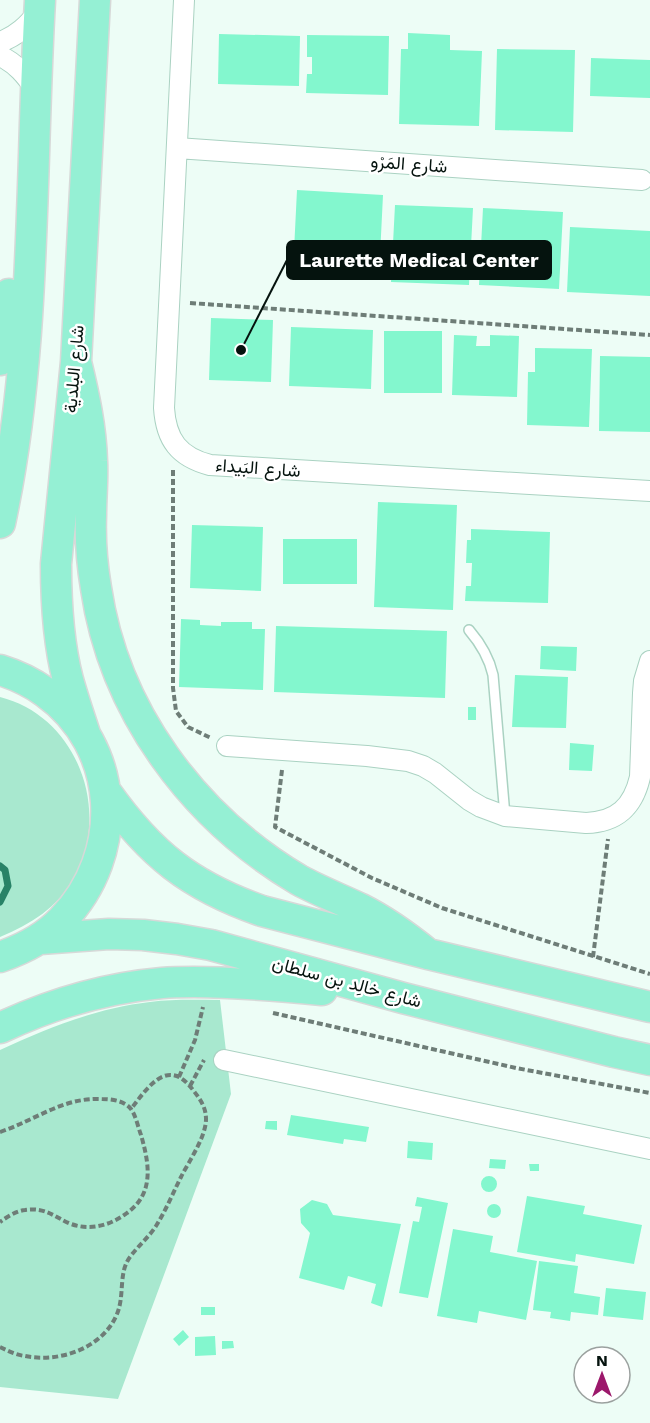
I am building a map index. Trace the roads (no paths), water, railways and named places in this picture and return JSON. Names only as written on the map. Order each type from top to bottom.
[{"type":"main road","name":"شارع البلدية","points":[[85,734],[65,669],[58,622],[56,564],[76,362],[98,3]]},
{"type":"main road","points":[[0,523],[14,452],[22,378],[39,5]]},
{"type":"main road","points":[[0,360],[12,277],[31,220]]},
{"type":"main road","points":[[76,362],[91,435],[92,557],[96,589],[105,631],[123,682],[153,740],[194,795],[244,842],[301,880],[387,923],[428,954]]},
{"type":"main road","points":[[0,670],[21,677],[45,692],[67,711],[85,734],[101,772],[106,792],[107,821],[103,848],[94,875],[80,900],[62,921],[40,939],[0,957]]},
{"type":"main road","points":[[106,792],[124,818],[166,861],[188,877],[237,902],[262,911],[428,954],[650,1007]]},
{"type":"main road","name":"شارع خالِد بن سلطان","points":[[40,939],[109,934],[177,939],[222,948],[403,998],[650,1060]]},
{"type":"main road","points":[[0,1028],[58,1004],[126,987],[165,982],[242,983],[403,998]]},
{"type":"street","points":[[177,148],[184,0]]},
{"type":"street","points":[[0,42],[18,33],[30,22],[39,5]]},
{"type":"street","points":[[0,56],[17,67],[36,90]]},
{"type":"street","name":"شارع المَرْو","points":[[177,148],[642,180]]},
{"type":"street","name":"شارع البَيداء","points":[[177,148],[164,408],[166,426],[173,443],[188,457],[210,465],[650,491]]},
{"type":"street","points":[[227,746],[408,761],[435,773],[481,807],[505,816],[599,823],[622,812],[631,802],[637,790],[640,777],[644,681],[650,661]]},
{"type":"street","points":[[224,1060],[650,1149]]},
{"type":"lane","points":[[469,630],[490,661],[493,675],[505,816]]},
{"type":"waterway","points":[[0,866],[5,870],[8,886],[0,902]]},
{"type":"place","name":"Laurette Medical Center","points":[[241,350]]}]
